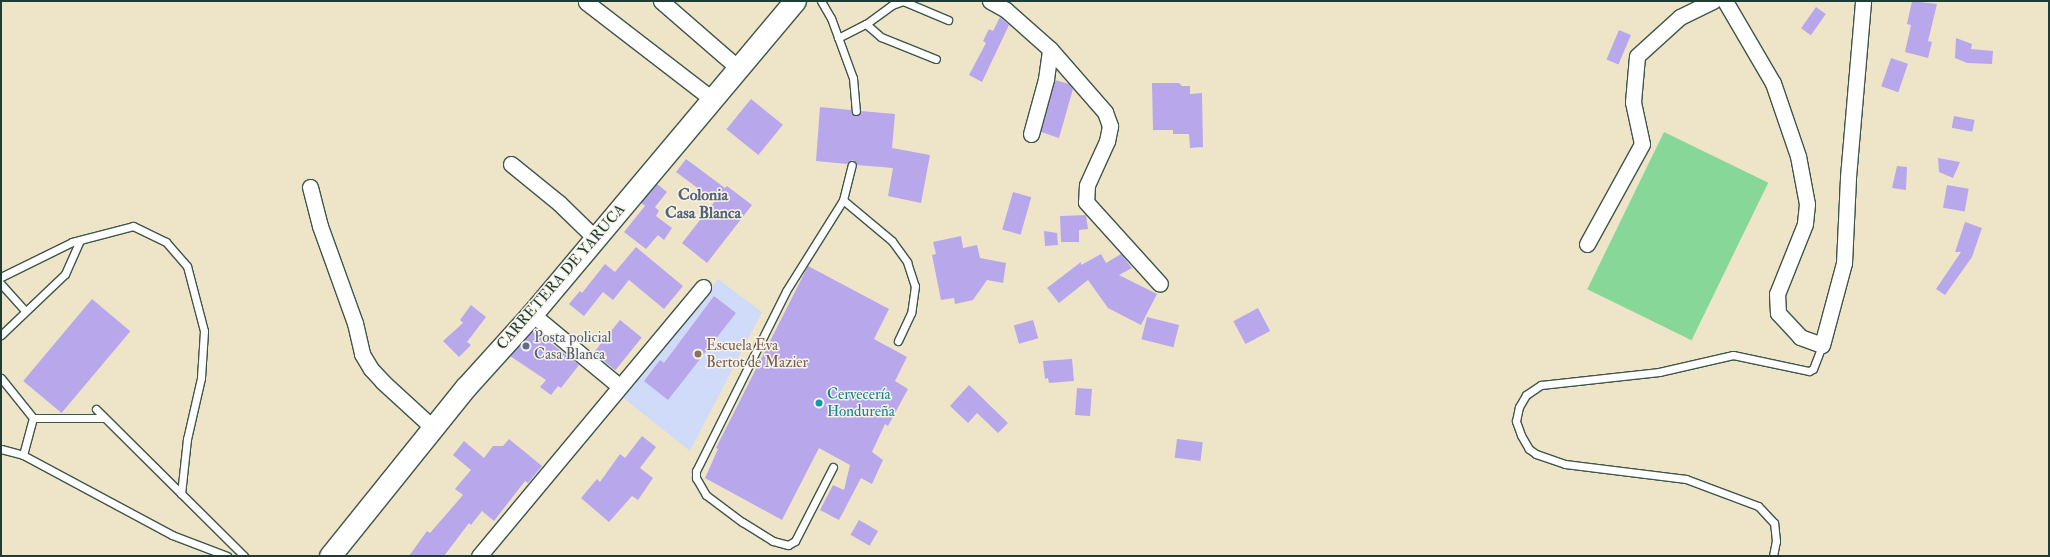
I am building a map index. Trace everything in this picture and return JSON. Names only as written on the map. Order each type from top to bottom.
[{"type":"street","points":[[661,1],[738,68]]},
{"type":"street","name":"CARRETERA DE YARUCA","points":[[330,556],[433,428],[532,314],[795,1]]},
{"type":"street","points":[[990,1],[1006,10],[1050,49],[1108,119],[1107,141],[1087,184],[1086,202],[1160,284]]},
{"type":"street","points":[[1587,244],[1642,144],[1633,102],[1637,56],[1680,17],[1713,1]]},
{"type":"street","points":[[1725,1],[1774,83],[1798,156],[1807,204],[1805,224],[1777,294],[1778,314],[1800,337],[1822,345],[1844,263],[1848,169],[1862,1]]},
{"type":"street","points":[[586,2],[712,99]]},
{"type":"street","points":[[1030,134],[1046,79],[1050,49]]},
{"type":"street","points":[[511,164],[559,203],[595,238]]},
{"type":"street","points":[[310,188],[320,226],[355,323],[362,354],[371,369],[433,428]]},
{"type":"street","points":[[479,556],[703,287]]},
{"type":"street","points":[[532,314],[619,386]]},
{"type":"lane","points":[[821,1],[838,38],[853,78],[856,111]]},
{"type":"lane","points":[[838,38],[866,24],[892,5],[903,2],[948,20]]},
{"type":"lane","points":[[866,24],[881,37],[936,59]]},
{"type":"lane","points":[[833,467],[796,541],[788,545],[773,541],[742,522],[706,495],[696,478],[696,471],[786,291],[843,200],[852,165]]},
{"type":"lane","points":[[843,200],[892,241],[907,262],[915,286],[911,313],[898,341]]},
{"type":"lane","points":[[1,277],[80,240],[133,226],[166,242],[187,266],[204,331],[201,378],[187,439],[181,494]]},
{"type":"lane","points":[[1,335],[65,274],[80,240]]},
{"type":"lane","points":[[1,284],[25,311]]},
{"type":"lane","points":[[1773,556],[1776,541],[1774,523],[1758,506],[1686,479],[1566,464],[1536,454],[1529,449],[1521,435],[1516,421],[1519,408],[1526,395],[1541,385],[1659,372],[1733,355],[1809,371],[1813,369],[1822,345]]},
{"type":"lane","points":[[1,378],[33,418]]},
{"type":"lane","points":[[96,409],[244,556]]},
{"type":"lane","points":[[33,418],[104,418]]},
{"type":"lane","points":[[23,455],[33,418]]},
{"type":"lane","points":[[1,449],[23,455],[172,535],[227,556]]},
{"type":"shaded area","name":"Escuela Eva Bertot de Mazier","points":[[718,279],[762,312],[690,451],[621,396]]},
{"type":"green space","points":[[1664,132],[1768,183],[1692,340],[1587,289]]},
{"type":"building","points":[[1912,1],[1937,4],[1928,41],[1932,42],[1928,58],[1905,52],[1911,25],[1907,24]]},
{"type":"building","points":[[1816,7],[1826,14],[1811,35],[1801,28]]},
{"type":"building","points":[[1000,17],[1009,25],[982,82],[969,75],[986,43],[983,41],[989,29],[993,31]]},
{"type":"building","points":[[1619,30],[1631,35],[1618,65],[1606,59]]},
{"type":"building","points":[[1956,38],[1972,44],[1971,49],[1993,51],[1992,64],[1967,63],[1955,58]]},
{"type":"building","points":[[1891,58],[1908,64],[1898,92],[1881,86]]},
{"type":"building","points":[[1055,80],[1069,84],[1073,89],[1059,138],[1041,132]]},
{"type":"building","points":[[1152,83],[1179,83],[1182,86],[1190,86],[1190,94],[1202,93],[1203,147],[1190,148],[1189,134],[1173,134],[1173,130],[1153,130]]},
{"type":"building","points":[[751,99],[783,125],[758,155],[726,129]]},
{"type":"building","points":[[820,107],[851,110],[856,116],[861,111],[895,114],[892,148],[930,155],[921,203],[888,196],[893,168],[857,165],[853,160],[847,164],[816,161]]},
{"type":"building","points":[[1954,116],[1975,120],[1972,132],[1952,128]]},
{"type":"building","points":[[1938,158],[1960,162],[1953,178],[1939,172]]},
{"type":"building","points":[[686,159],[725,188],[727,186],[752,205],[707,263],[682,243],[715,201],[676,172]]},
{"type":"building","points":[[1897,166],[1907,167],[1906,190],[1892,188]]},
{"type":"building","points":[[657,184],[667,192],[655,207],[659,211],[656,216],[672,228],[664,240],[658,235],[646,249],[624,232],[645,206],[641,203]]},
{"type":"building","points":[[1947,185],[1969,189],[1965,211],[1943,208]]},
{"type":"building","points":[[1013,192],[1031,197],[1021,235],[1002,229]]},
{"type":"building","points":[[1086,215],[1088,229],[1079,230],[1079,242],[1061,242],[1060,216]]},
{"type":"building","points":[[1965,222],[1982,228],[1972,257],[1945,295],[1936,289],[1961,252],[1955,252]]},
{"type":"building","points":[[1044,231],[1057,233],[1058,245],[1045,246]]},
{"type":"building","points":[[961,236],[963,248],[977,245],[980,258],[1006,263],[1003,283],[987,280],[973,300],[955,304],[954,298],[941,300],[932,255],[936,254],[933,242]]},
{"type":"building","points":[[636,247],[683,286],[664,309],[629,280],[613,300],[603,292],[584,316],[569,304],[580,291],[582,293],[605,264],[615,272]]},
{"type":"building","points":[[1101,254],[1106,263],[1121,254],[1132,268],[1119,275],[1157,294],[1141,325],[1108,308],[1088,280],[1059,303],[1047,288],[1081,262],[1081,265]]},
{"type":"building","name":"Cervecería Hondureña","points":[[808,266],[889,309],[874,339],[907,357],[895,381],[908,389],[888,426],[885,424],[872,452],[883,460],[872,484],[861,478],[839,520],[820,510],[833,485],[844,490],[850,465],[819,448],[782,520],[705,478],[718,449],[716,448]]},
{"type":"building","points":[[714,296],[736,313],[668,400],[644,381],[660,360],[664,363]]},
{"type":"building","points":[[92,299],[130,331],[62,413],[23,381]]},
{"type":"building","points":[[471,305],[486,317],[467,342],[471,345],[459,357],[443,341],[463,323],[460,320]]},
{"type":"building","points":[[1258,308],[1270,331],[1245,344],[1233,321]]},
{"type":"building","points":[[1147,317],[1179,325],[1173,347],[1141,339]]},
{"type":"building","points":[[620,320],[642,338],[615,370],[594,353]]},
{"type":"building","points":[[1033,320],[1038,338],[1019,344],[1014,326]]},
{"type":"building","points":[[534,330],[579,365],[561,388],[558,386],[551,395],[540,387],[546,380],[510,356]]},
{"type":"building","points":[[1072,359],[1074,381],[1049,383],[1048,378],[1045,379],[1043,361]]},
{"type":"building","points":[[969,385],[1008,423],[998,433],[977,413],[968,423],[950,406]]},
{"type":"building","points":[[1077,388],[1092,389],[1090,416],[1075,415]]},
{"type":"building","points":[[642,436],[656,447],[640,468],[653,478],[638,500],[632,496],[609,522],[581,498],[597,479],[600,482],[620,454],[625,458]]},
{"type":"building","points":[[509,439],[542,466],[528,483],[525,481],[494,521],[482,511],[471,525],[469,523],[444,556],[409,556],[427,531],[430,533],[463,495],[455,489],[471,470],[453,455],[464,441],[484,458],[493,446],[503,446]]},
{"type":"building","points":[[1177,439],[1203,442],[1200,461],[1175,458]]},
{"type":"building","points":[[859,520],[878,531],[870,546],[850,535]]},
{"type":"place","name":"Posta policial Casa Blanca","points":[[526,346]]},
{"type":"place","name":"Escuela Eva Bertot de Mazier","points":[[698,354]]},
{"type":"place","name":"Cervecería Hondureña","points":[[819,403]]},
{"type":"district","name":"Colonia Casa Blanca","points":[[703,204]]}]
